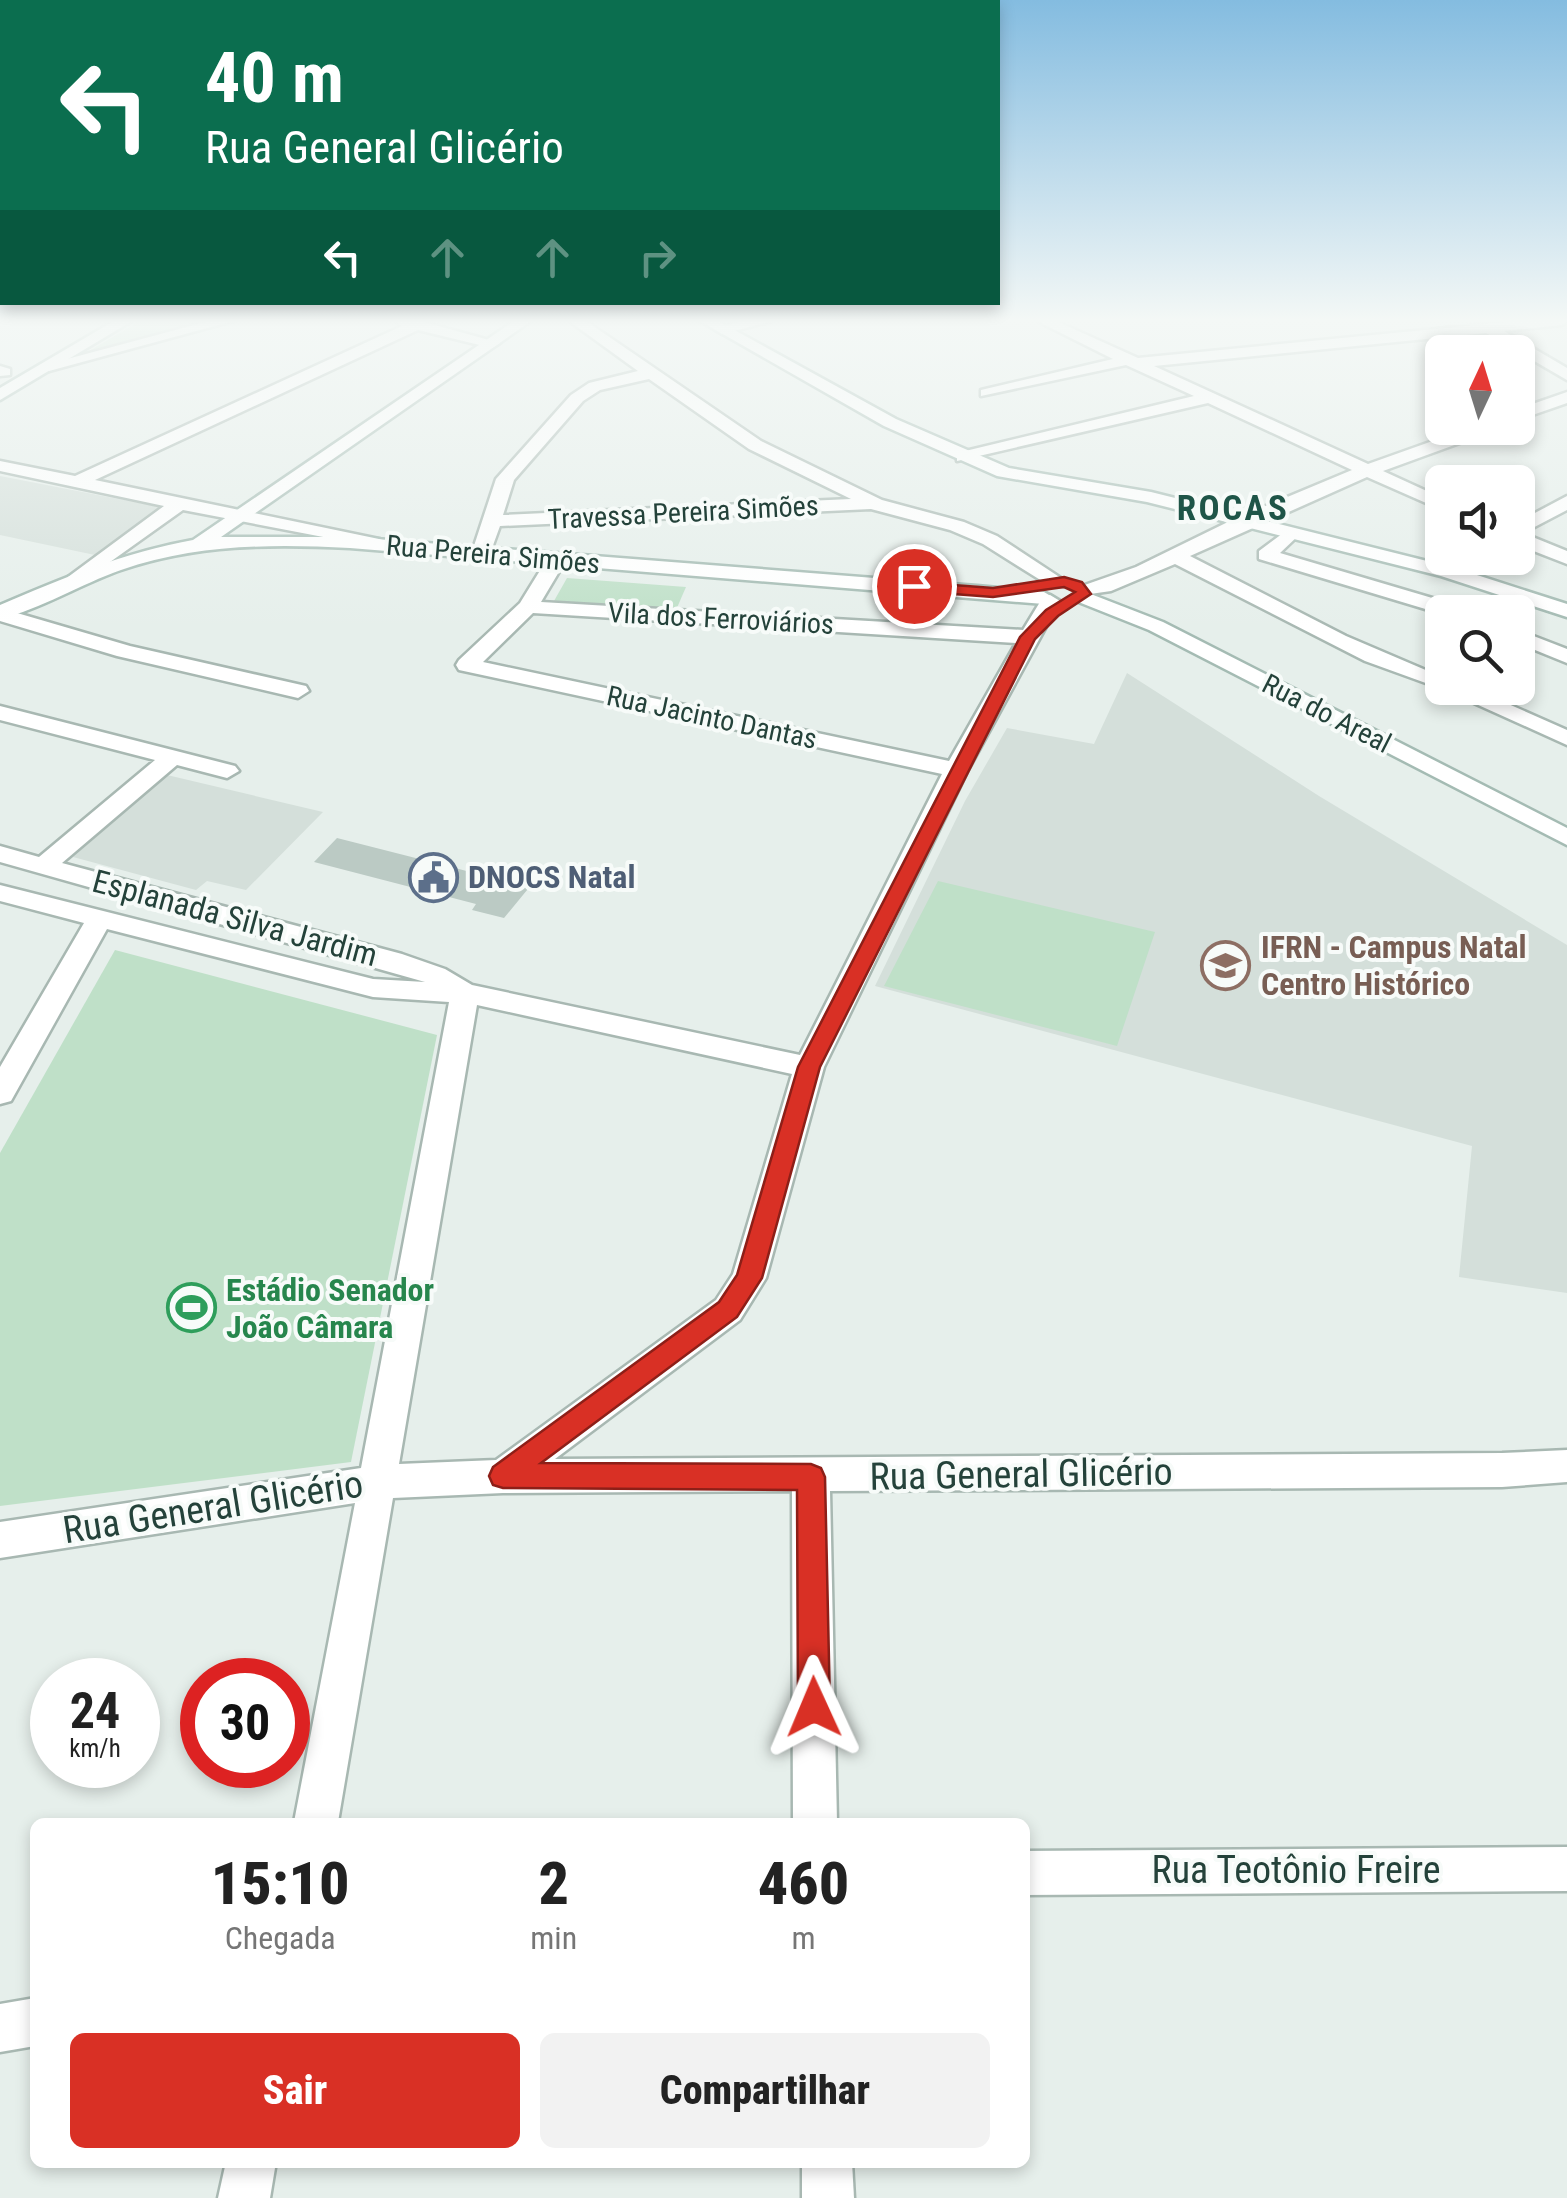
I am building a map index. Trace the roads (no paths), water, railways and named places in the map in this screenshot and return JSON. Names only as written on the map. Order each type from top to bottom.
[{"type":"street","points":[[79,481],[199,424]]},
{"type":"street","points":[[195,545],[375,424]]},
{"type":"street","points":[[481,555],[505,479],[554,424]]},
{"type":"street","points":[[725,424],[756,445],[875,504],[957,526],[1007,550],[1061,594]]},
{"type":"street","points":[[899,424],[963,458],[1028,479],[1137,494],[1484,580],[1567,610]]},
{"type":"street","points":[[963,458],[1104,424]]},
{"type":"street","points":[[1264,424],[1425,497]]},
{"type":"street","points":[[503,1476],[728,1310],[749,1278],[809,1067],[956,770],[1032,632],[1061,594],[1130,578],[1242,523],[1365,470],[1436,445]]},
{"type":"street","name":"Rua Pereira Simões","points":[[0,466],[387,547],[1061,594]]},
{"type":"street","points":[[1535,520],[1567,502]]},
{"type":"street","points":[[75,580],[180,504]]},
{"type":"street","name":"Travessa Pereira Simões","points":[[490,522],[875,504]]},
{"type":"street","points":[[1290,534],[1266,555],[1425,602]]},
{"type":"street","points":[[0,613],[75,580],[195,545],[259,542],[387,547]]},
{"type":"street","points":[[1535,545],[1567,558]]},
{"type":"street","points":[[1174,554],[1267,600],[1325,636],[1425,677]]},
{"type":"street","points":[[528,607],[556,560]]},
{"type":"street","name":"Rua do Areal","points":[[1061,594],[1156,626],[1567,838]]},
{"type":"street","name":"Vila dos Ferroviários","points":[[528,607],[1032,632]]},
{"type":"street","name":"Rua Jacinto Dantas","points":[[528,607],[467,665],[956,770]]},
{"type":"street","points":[[0,613],[125,651],[298,691]]},
{"type":"street","points":[[1535,643],[1567,657]]},
{"type":"street","points":[[1492,705],[1567,738]]},
{"type":"street","points":[[0,713],[227,770]]},
{"type":"street","points":[[42,867],[174,756]]},
{"type":"street","name":"Esplanada Silva Jardim","points":[[0,854],[392,960],[435,975],[465,993]]},
{"type":"street","name":"Esplanada Silva Jardim","points":[[0,894],[373,988],[465,993],[809,1067]]},
{"type":"street","points":[[0,1093],[99,920]]},
{"type":"street","points":[[317,1818],[379,1482],[456,1025],[465,993]]},
{"type":"street","name":"Rua General Glicério","points":[[0,1540],[379,1482],[503,1476],[811,1477],[1502,1470],[1567,1466]]},
{"type":"street","points":[[811,1477],[816,1818]]},
{"type":"street","name":"Rua Teotônio Freire","points":[[1030,1873],[1567,1868]]},
{"type":"street","points":[[0,2028],[30,2023]]},
{"type":"street","points":[[244,2198],[251,2168]]},
{"type":"street","points":[[827,2168],[828,2198]]},
{"type":"place","name":"DNOCS Natal","points":[[433,877]]},
{"type":"place","name":"IFRN - Campus Natal Centro Histórico","points":[[1226,965]]},
{"type":"place","name":"Estádio Senador João Câmara","points":[[191,1308]]},
{"type":"district","name":"ROCAS","points":[[1233,508]]}]
